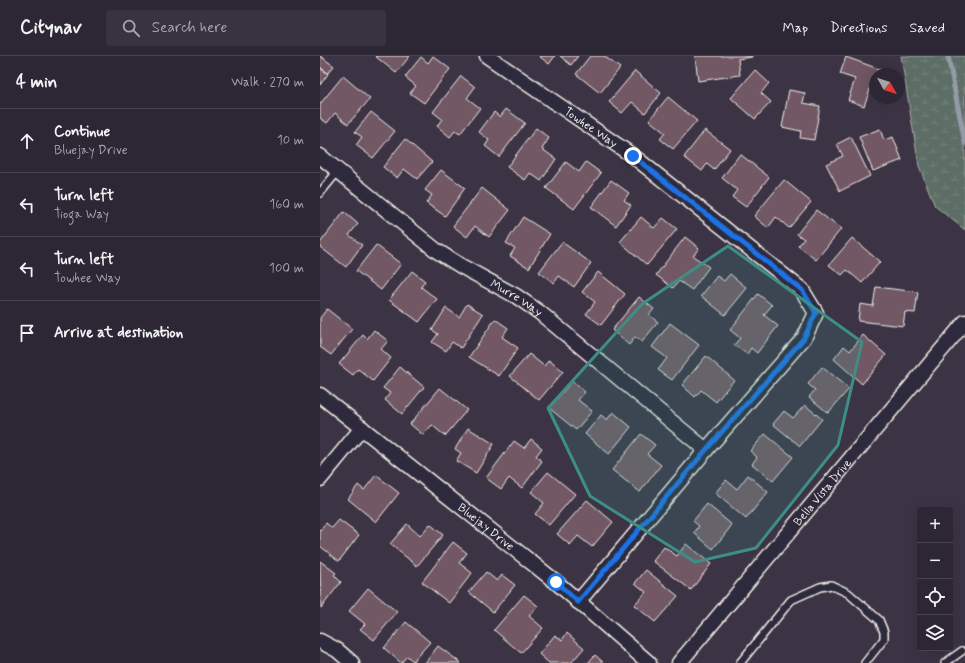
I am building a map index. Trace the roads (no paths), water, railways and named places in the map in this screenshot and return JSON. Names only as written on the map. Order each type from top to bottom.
[{"type":"street","name":"Towhee Way","points":[[487,56],[633,156],[802,290],[816,313],[804,338],[706,450]]},
{"type":"street","name":"Murre Way","points":[[320,156],[437,251],[516,296],[539,312],[706,450]]},
{"type":"street","name":"Bella Vista Drive","points":[[680,663],[965,322]]},
{"type":"street","name":"Bluejay Drive","points":[[320,395],[578,602],[649,663]]},
{"type":"street","points":[[320,480],[362,428]]},
{"type":"street","points":[[578,602],[706,450]]},
{"type":"street","points":[[320,641],[337,650],[352,663]]},
{"type":"lane","points":[[320,193],[338,171]]},
{"type":"lane","points":[[740,663],[791,600],[820,587],[831,585],[848,593],[879,620],[884,632],[884,639],[865,663]]},
{"type":"lane","points":[[945,663],[962,651]]},
{"type":"waterway","points":[[948,56],[965,143]]}]
